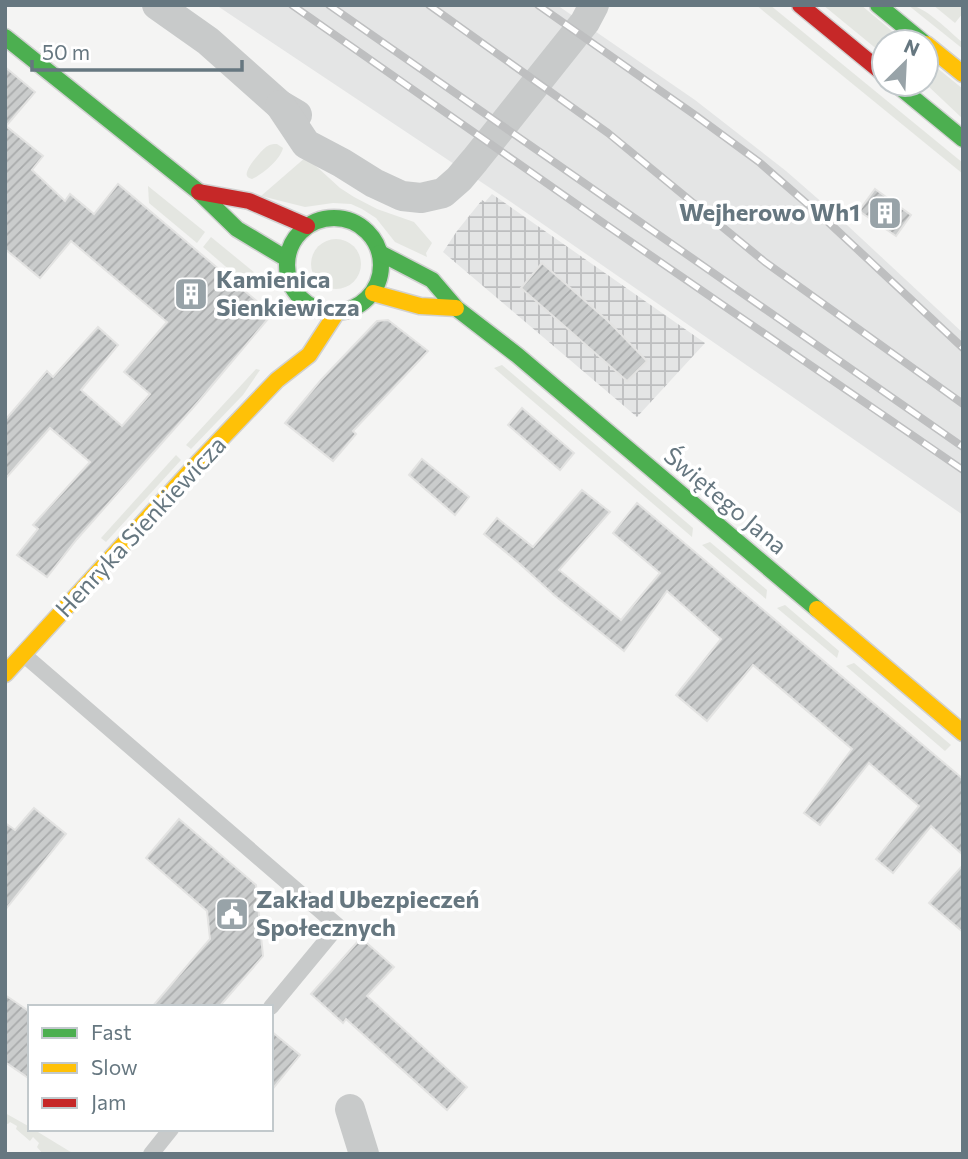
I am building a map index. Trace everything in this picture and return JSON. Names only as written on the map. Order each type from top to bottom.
[{"type":"street","points":[[157,5],[208,41],[280,105],[306,144],[374,183],[402,196],[421,198],[443,193],[459,179],[585,22],[594,5]]},
{"type":"street","points":[[800,5],[870,62]]},
{"type":"street","points":[[878,5],[906,28]]},
{"type":"street","points":[[5,37],[199,192],[237,229],[287,259]]},
{"type":"street","points":[[940,55],[963,74]]},
{"type":"street","points":[[913,98],[963,139]]},
{"type":"street","points":[[199,192],[249,201],[307,226]]},
{"type":"street","points":[[336,217],[351,220],[364,228],[374,239],[380,253],[382,267],[379,280],[373,293],[363,303],[337,312],[299,304],[288,273],[287,259],[291,246],[307,226],[321,219],[336,217]]},
{"type":"street","name":"Świętego Jana","points":[[380,253],[432,280],[456,308],[517,355],[963,733]]},
{"type":"street","points":[[373,293],[420,306],[456,308]]},
{"type":"street","name":"Henryka Sienkiewicza","points":[[5,674],[277,380],[309,355],[337,312]]},
{"type":"street","name":"Henryka Sienkiewicza","points":[[277,380],[284,356]]},
{"type":"street","points":[[350,1109],[364,1154]]},
{"type":"lane","points":[[23,654],[338,926],[273,1005]]},
{"type":"lane","points":[[151,1154],[169,1131]]},
{"type":"shaded area","points":[[216,5],[557,5],[695,100],[786,171],[963,333],[963,515],[511,202]]},
{"type":"shaded area","points":[[756,5],[770,5],[870,87],[870,98],[884,98],[963,163],[963,174]]},
{"type":"shaded area","points":[[823,5],[861,5],[888,28],[870,28],[870,44]]},
{"type":"shaded area","points":[[908,5],[922,9],[937,20],[963,43],[963,49]]},
{"type":"shaded area","points":[[933,5],[963,5],[963,13],[955,23]]},
{"type":"shaded area","points":[[940,70],[963,89],[963,119],[940,97]]},
{"type":"shaded area","points":[[271,144],[283,148],[275,162],[256,177],[248,177],[248,169],[257,156]]},
{"type":"shaded area","points":[[306,157],[354,197],[377,209],[414,222],[432,243],[426,253],[427,257],[395,242],[376,218],[351,204],[333,203],[305,207],[261,196]]},
{"type":"shaded area","points":[[148,186],[205,232],[197,243],[149,203]]},
{"type":"shaded area","points":[[492,194],[705,343],[637,417],[443,252],[482,200],[485,202]]},
{"type":"shaded area","points":[[211,237],[255,273],[258,283],[254,291],[203,247]]},
{"type":"shaded area","points":[[336,239],[354,246],[361,264],[354,282],[336,289],[318,282],[311,264],[318,246]]},
{"type":"shaded area","points":[[502,365],[693,528],[692,537],[494,368]]},
{"type":"shaded area","points":[[256,369],[260,370],[243,395],[191,449],[186,445]]},
{"type":"shaded area","points":[[176,455],[181,460],[106,542],[101,538]]},
{"type":"shaded area","points":[[710,542],[767,590],[766,599],[702,545]]},
{"type":"shaded area","points":[[785,605],[839,651],[837,658],[777,608]]},
{"type":"shaded area","points":[[854,663],[951,745],[945,751],[846,666]]},
{"type":"shaded area","points":[[5,1113],[28,1126],[28,1131],[36,1131],[74,1154],[43,1154],[37,1147],[39,1143],[33,1137],[30,1141],[16,1129],[17,1126],[10,1122],[5,1123]]},
{"type":"building","points":[[5,67],[35,92],[6,126],[43,156],[32,170],[65,201],[70,194],[94,214],[118,184],[272,314],[47,577],[17,555],[38,529],[33,525],[90,462],[50,428],[5,479],[5,420],[47,371],[53,377],[98,327],[118,345],[81,390],[122,426],[150,394],[124,372],[167,322],[71,241],[40,278],[5,249]]},
{"type":"building","name":"Wejherowo Wh1","points":[[875,189],[911,215],[896,236],[859,211]]},
{"type":"building","points":[[542,263],[608,321],[647,361],[627,381],[521,288]]},
{"type":"building","points":[[388,320],[428,351],[353,431],[356,434],[333,461],[285,423],[377,321]]},
{"type":"building","points":[[522,408],[574,453],[560,470],[508,425]]},
{"type":"building","points":[[422,459],[469,497],[455,515],[409,475]]},
{"type":"building","points":[[582,490],[610,512],[559,570],[621,620],[660,573],[613,533],[637,503],[963,779],[963,855],[931,826],[893,873],[876,859],[919,806],[869,763],[820,825],[804,813],[852,749],[753,665],[707,721],[676,695],[721,639],[667,591],[624,651],[484,534],[497,518],[533,547]]},
{"type":"building","points":[[34,808],[66,834],[5,910],[5,823],[15,830]]},
{"type":"building","name":"Zakład Ubezpieczeń Społecznych","points":[[179,819],[256,885],[263,956],[221,1005],[154,1005],[210,939],[207,911],[146,858]]},
{"type":"building","points":[[963,865],[963,932],[929,903]]},
{"type":"building","points":[[361,938],[394,967],[367,996],[467,1087],[447,1110],[346,1019],[343,1023],[311,994]]},
{"type":"building","points":[[5,995],[28,1011],[28,1078],[5,1062]]},
{"type":"building","points":[[273,1033],[300,1055],[273,1089]]},
{"type":"railway","points":[[292,5],[963,470]]},
{"type":"railway","points":[[329,5],[963,447]]},
{"type":"railway","points":[[429,5],[608,133],[765,262],[963,404]]},
{"type":"railway","points":[[538,5],[759,162],[827,221],[963,348]]},
{"type":"traffic: fast","points":[[878,5],[906,28]]},
{"type":"traffic: fast","points":[[5,37],[199,192],[237,229],[287,259]]},
{"type":"traffic: fast","points":[[913,98],[963,139]]},
{"type":"traffic: fast","points":[[334,218],[352,221],[367,232],[378,247],[381,265],[378,283],[367,298],[352,309],[334,312],[316,309],[301,298],[290,283],[287,265],[290,247],[301,232],[316,221],[334,218]]},
{"type":"traffic: fast","points":[[380,253],[432,280],[456,308],[517,355],[817,609]]},
{"type":"traffic: slow","points":[[940,55],[963,74]]},
{"type":"traffic: slow","points":[[373,293],[420,306],[456,308]]},
{"type":"traffic: slow","points":[[5,674],[277,380],[309,355],[337,312]]},
{"type":"traffic: slow","points":[[817,609],[963,733]]},
{"type":"traffic: jam","points":[[800,5],[870,62]]},
{"type":"traffic: jam","points":[[199,192],[249,201],[307,226]]},
{"type":"place","name":"Wejherowo Wh1","points":[[885,213]]},
{"type":"place","name":"Kamienica Sienkiewicza","points":[[191,294]]},
{"type":"place","name":"Zakład Ubezpieczeń Społecznych","points":[[232,914]]}]
